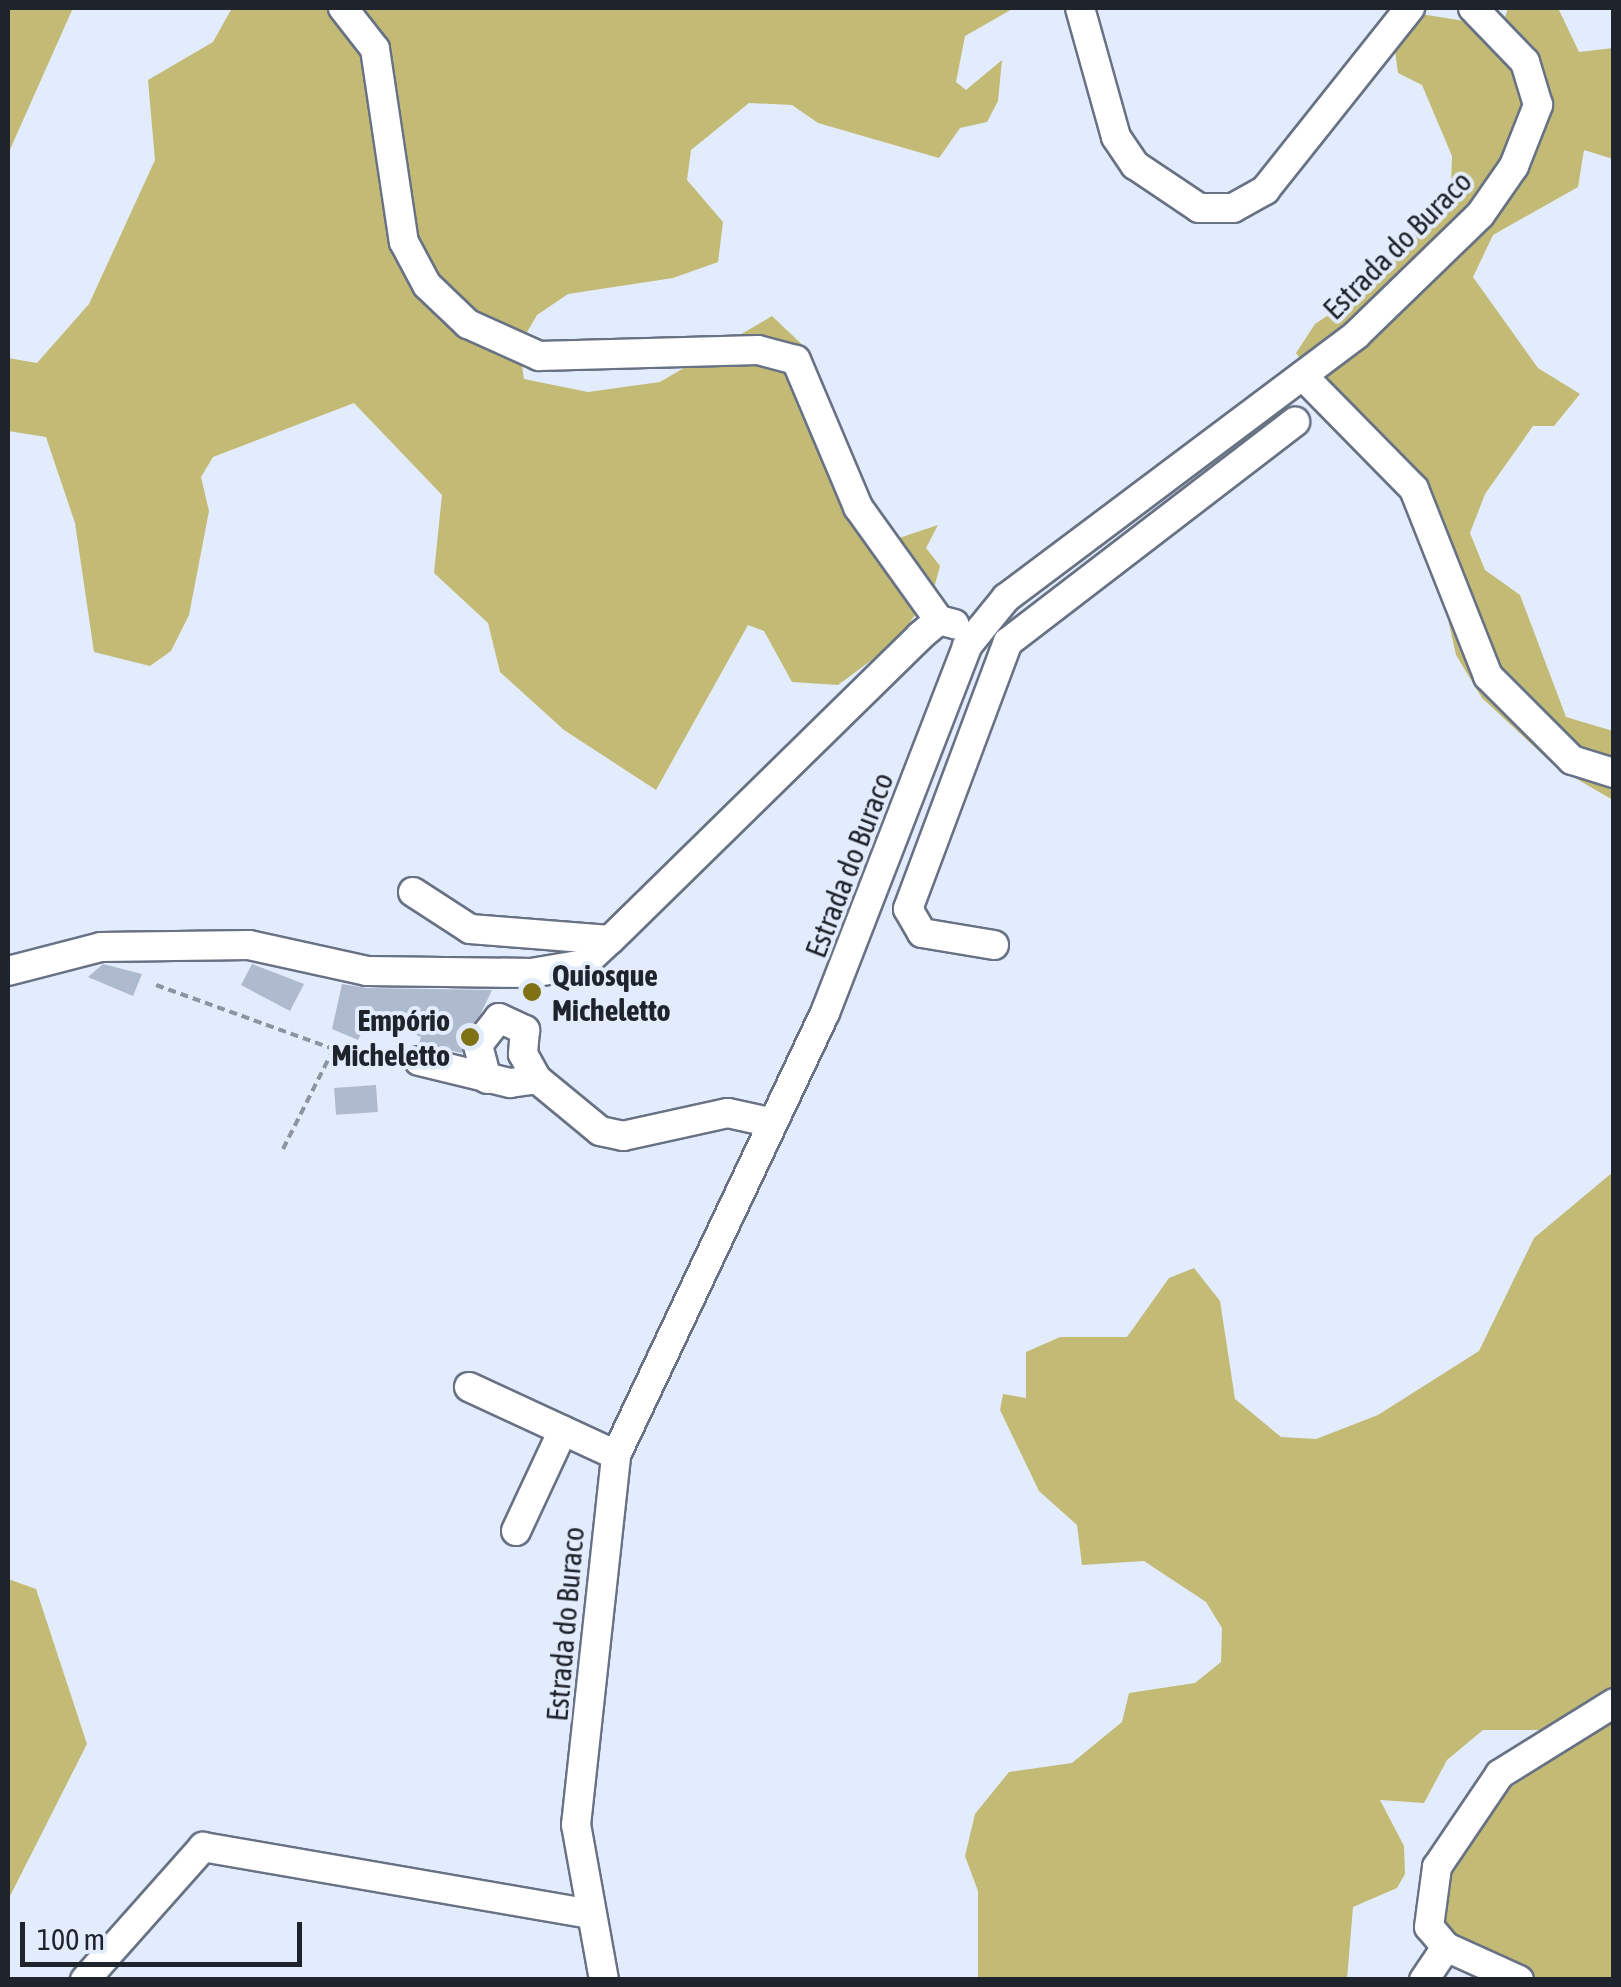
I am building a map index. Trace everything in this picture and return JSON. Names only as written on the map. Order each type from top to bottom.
[{"type":"street","points":[[343,8],[374,50],[400,226],[427,285],[468,324],[540,356],[758,350],[796,360],[858,506],[939,620],[972,636]]},
{"type":"street","points":[[1080,8],[1116,136],[1135,164],[1200,208],[1232,208],[1265,190],[1410,8]]},
{"type":"street","name":"Estrada do Buraco","points":[[604,1980],[586,1914],[576,1824],[616,1454],[677,1340],[769,1122],[854,945],[972,636],[1080,543],[1304,376],[1480,215],[1535,121],[1525,62],[1473,8]]},
{"type":"street","points":[[1304,376],[1414,488],[1488,676],[1572,760],[1614,772]]},
{"type":"street","points":[[994,945],[922,933],[908,909],[1008,642],[1295,422]]},
{"type":"street","points":[[1080,543],[1100,568]]},
{"type":"street","points":[[8,971],[100,947],[250,945],[367,971],[531,973],[584,964],[939,620]]},
{"type":"street","points":[[414,892],[470,930],[610,940]]},
{"type":"street","points":[[488,1080],[478,1045],[499,1018],[525,1030],[523,1054],[536,1078],[600,1130],[623,1136],[728,1114],[769,1122]]},
{"type":"street","points":[[419,1061],[488,1080],[536,1078]]},
{"type":"street","points":[[469,1387],[616,1454]]},
{"type":"street","points":[[516,1531],[563,1430]]},
{"type":"street","points":[[1519,1980],[1446,1947],[1429,1927],[1437,1867],[1466,1814],[1500,1774],[1614,1703]]},
{"type":"street","points":[[85,1980],[203,1846],[586,1914]]},
{"type":"street","points":[[1424,1980],[1446,1947]]},
{"type":"path","points":[[156,985],[334,1049],[419,1061]]},
{"type":"path","points":[[283,1149],[334,1049]]},
{"type":"shaded area","points":[[8,8],[73,8],[8,154]]},
{"type":"shaded area","points":[[232,8],[1014,8],[965,36],[956,82],[966,90],[1002,60],[998,101],[987,122],[960,128],[939,158],[818,123],[792,105],[749,103],[691,150],[687,180],[723,222],[718,262],[673,278],[568,294],[537,315],[519,346],[524,379],[588,392],[660,382],[772,316],[811,353],[868,505],[896,539],[938,525],[926,548],[940,566],[934,588],[896,642],[838,685],[792,682],[764,631],[748,625],[656,790],[564,730],[500,672],[488,623],[434,573],[442,495],[354,403],[213,457],[201,477],[209,511],[189,615],[171,651],[150,666],[94,652],[75,523],[46,437],[8,431],[8,358],[37,363],[89,304],[155,160],[148,80],[213,42]]},
{"type":"shaded area","points":[[1508,8],[1558,8],[1579,52],[1613,48],[1613,159],[1584,150],[1578,187],[1493,235],[1473,277],[1538,368],[1580,394],[1554,426],[1533,426],[1485,494],[1470,533],[1485,570],[1520,595],[1566,717],[1613,731],[1613,800],[1556,767],[1482,698],[1456,655],[1428,530],[1296,353],[1315,324],[1369,288],[1451,187],[1452,156],[1422,85],[1398,73],[1393,36],[1421,14],[1502,27]]},
{"type":"shaded area","points":[[1613,1172],[1613,1710],[1557,1730],[1483,1730],[1447,1760],[1424,1803],[1380,1800],[1404,1846],[1405,1874],[1397,1888],[1353,1907],[1347,1979],[978,1979],[978,1891],[965,1856],[975,1814],[1009,1772],[1072,1763],[1122,1722],[1129,1693],[1195,1683],[1221,1662],[1222,1628],[1206,1602],[1144,1561],[1082,1565],[1077,1525],[1039,1491],[1000,1410],[1003,1394],[1026,1398],[1026,1352],[1060,1337],[1127,1337],[1169,1278],[1194,1268],[1220,1301],[1235,1399],[1281,1437],[1316,1439],[1378,1415],[1479,1351],[1534,1238]]},
{"type":"shaded area","points":[[8,1579],[36,1589],[87,1744],[8,1900]]},
{"type":"shaded area","points":[[1613,1718],[1613,1979],[1526,1979],[1440,1931],[1436,1887],[1489,1802]]},
{"type":"building","points":[[103,964],[142,974],[133,996],[88,977]]},
{"type":"building","points":[[252,964],[304,984],[290,1011],[241,985]]},
{"type":"building","points":[[342,984],[492,990],[462,1053],[419,1044],[421,1037],[372,1014],[358,1040],[332,1029]]},
{"type":"building","points":[[376,1085],[378,1112],[336,1115],[334,1088]]},
{"type":"place","name":"Quiosque Micheletto","points":[[532,992]]},
{"type":"place","name":"Empório Micheletto","points":[[470,1037]]}]
